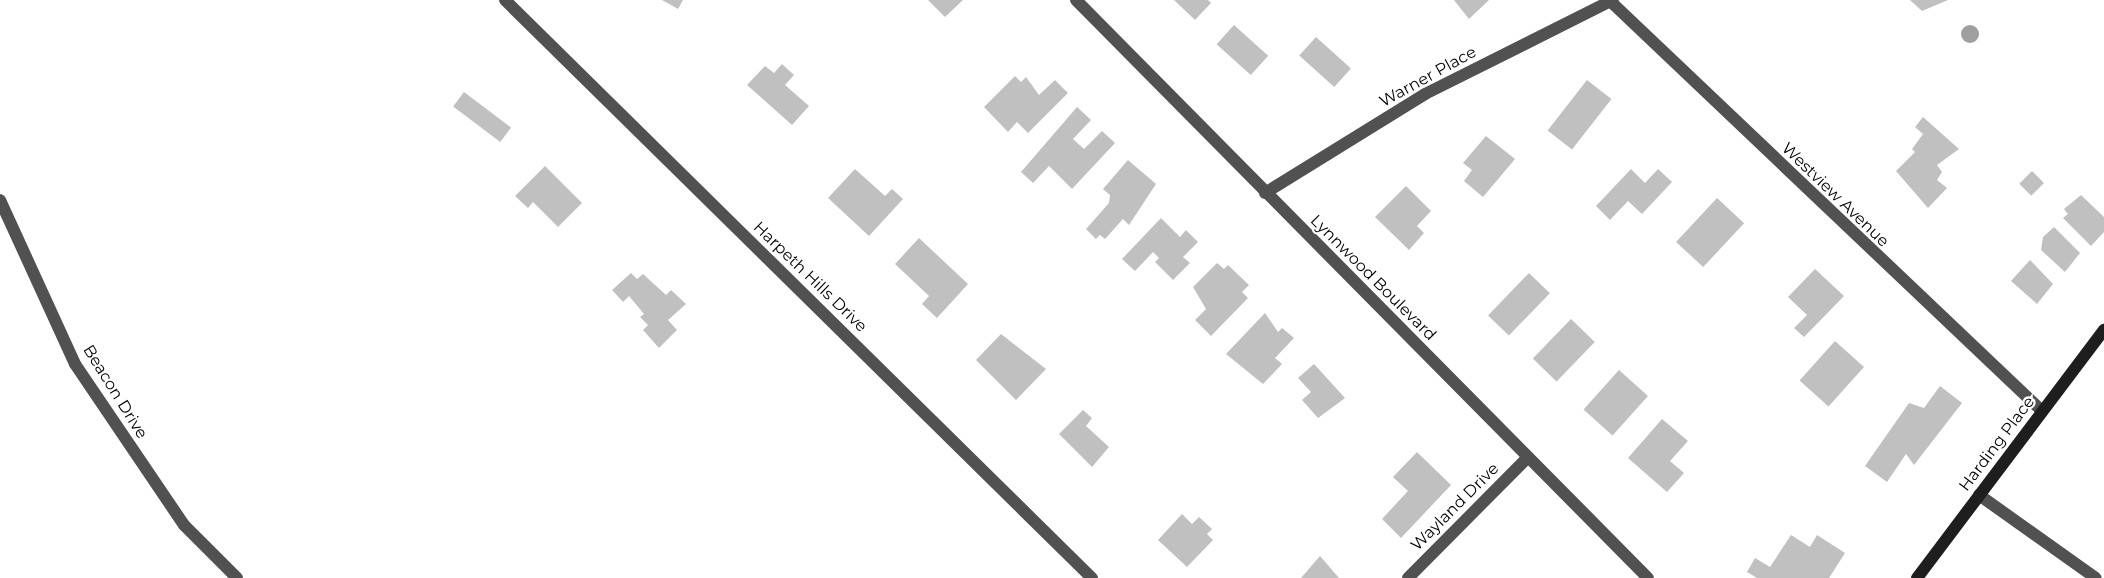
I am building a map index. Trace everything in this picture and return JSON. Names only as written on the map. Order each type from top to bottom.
[{"type":"main road","name":"Harding Place","points":[[1917,578],[2104,330]]},
{"type":"street","name":"Harpeth Hills Drive","points":[[505,0],[1092,578]]},
{"type":"street","name":"Lynnwood Boulevard","points":[[1076,0],[1648,578]]},
{"type":"street","name":"Warner Place","points":[[1265,193],[1425,94],[1611,0]]},
{"type":"street","name":"Westview Avenue","points":[[1611,0],[2042,411]]},
{"type":"street","name":"Beacon Drive","points":[[0,200],[75,364],[182,522],[237,578]]},
{"type":"street","name":"Wayland Drive","points":[[1408,578],[1527,458]]},
{"type":"street","points":[[1979,495],[2096,578]]},
{"type":"shaded area","points":[[1966,25],[1974,25],[1979,30],[1977,41],[1966,43],[1961,38],[1961,30]]},
{"type":"building","points":[[662,0],[683,0],[678,9]]},
{"type":"building","points":[[928,0],[963,0],[945,17]]},
{"type":"building","points":[[1174,0],[1208,0],[1211,3],[1195,20]]},
{"type":"building","points":[[1454,0],[1489,0],[1469,19]]},
{"type":"building","points":[[1910,0],[1948,0],[1922,11]]},
{"type":"building","points":[[1234,25],[1268,56],[1251,75],[1217,44]]},
{"type":"building","points":[[1316,37],[1351,68],[1334,87],[1299,56]]},
{"type":"building","points":[[782,64],[794,75],[785,85],[809,106],[792,125],[747,85],[765,66],[774,73]]},
{"type":"building","points":[[1015,76],[1021,82],[1026,77],[1039,95],[1055,80],[1068,93],[1028,133],[1017,122],[1008,132],[984,107]]},
{"type":"building","points":[[1587,80],[1611,99],[1572,150],[1548,130]]},
{"type":"building","points":[[464,92],[511,128],[500,142],[453,106]]},
{"type":"building","points":[[1077,107],[1091,120],[1073,139],[1084,149],[1102,131],[1115,143],[1072,189],[1049,166],[1033,183],[1021,172]]},
{"type":"building","points":[[1923,117],[1959,149],[1937,165],[1942,172],[1937,180],[1947,188],[1928,208],[1896,171],[1915,152],[1912,149],[1923,134],[1915,127]]},
{"type":"building","points":[[1486,136],[1515,159],[1483,197],[1464,181],[1472,170],[1463,163]]},
{"type":"building","points":[[1128,160],[1156,184],[1129,225],[1123,219],[1105,239],[1100,235],[1096,239],[1086,229],[1109,203],[1110,195],[1103,189]]},
{"type":"building","points":[[545,166],[582,203],[558,227],[533,202],[528,208],[515,196]]},
{"type":"building","points":[[855,169],[885,196],[892,189],[903,199],[869,236],[828,198]]},
{"type":"building","points":[[1631,169],[1645,183],[1658,169],[1672,182],[1642,214],[1628,201],[1610,220],[1596,206]]},
{"type":"building","points":[[2032,171],[2044,183],[2031,196],[2019,184]]},
{"type":"building","points":[[1406,186],[1431,211],[1417,226],[1424,233],[1409,250],[1375,217]]},
{"type":"building","points":[[2081,195],[2104,217],[2104,232],[2091,246],[2063,218],[2068,214],[2064,209]]},
{"type":"building","points":[[1717,198],[1744,223],[1703,267],[1676,242]]},
{"type":"building","points":[[1161,218],[1180,237],[1186,230],[1198,242],[1183,257],[1190,263],[1173,280],[1155,262],[1159,258],[1153,252],[1135,271],[1122,259]]},
{"type":"building","points":[[2054,227],[2080,253],[2065,272],[2041,250],[2043,237]]},
{"type":"building","points":[[919,238],[968,284],[937,318],[922,304],[929,296],[895,264]]},
{"type":"building","points":[[2030,260],[2053,284],[2037,304],[2011,281]]},
{"type":"building","points":[[1217,263],[1224,269],[1228,265],[1249,285],[1242,292],[1248,298],[1211,336],[1195,320],[1206,309],[1193,287]]},
{"type":"building","points":[[1815,269],[1844,296],[1804,337],[1794,328],[1807,315],[1788,297]]},
{"type":"building","points":[[631,273],[637,279],[643,274],[666,295],[671,290],[686,304],[668,320],[677,330],[659,348],[643,330],[648,325],[640,317],[644,314],[629,296],[623,302],[612,290]]},
{"type":"building","points":[[1529,273],[1550,293],[1509,336],[1488,315]]},
{"type":"building","points":[[1265,313],[1278,332],[1282,328],[1294,338],[1275,358],[1282,364],[1263,384],[1226,354]]},
{"type":"building","points":[[1571,319],[1595,342],[1557,381],[1533,359]]},
{"type":"building","points":[[1001,334],[1046,369],[1016,400],[976,360]]},
{"type":"building","points":[[1835,341],[1864,367],[1829,406],[1800,380]]},
{"type":"building","points":[[1314,364],[1345,398],[1318,418],[1302,400],[1311,392],[1298,378]]},
{"type":"building","points":[[1619,370],[1648,396],[1613,435],[1584,409]]},
{"type":"building","points":[[1940,386],[1962,403],[1914,465],[1906,454],[1887,482],[1865,466],[1909,403],[1924,408]]},
{"type":"building","points":[[1083,410],[1092,418],[1086,426],[1109,447],[1092,467],[1059,434]]},
{"type":"building","points":[[1662,419],[1688,441],[1670,461],[1684,473],[1667,492],[1628,458]]},
{"type":"building","points":[[1417,452],[1451,485],[1401,538],[1382,519],[1408,491],[1393,477]]},
{"type":"building","points":[[1182,514],[1192,524],[1199,517],[1212,529],[1207,534],[1213,540],[1187,567],[1158,540]]},
{"type":"building","points":[[1791,535],[1810,547],[1817,535],[1845,553],[1829,578],[1757,578],[1747,572],[1755,558],[1770,567]]},
{"type":"building","points":[[1320,556],[1339,578],[1301,578]]}]
